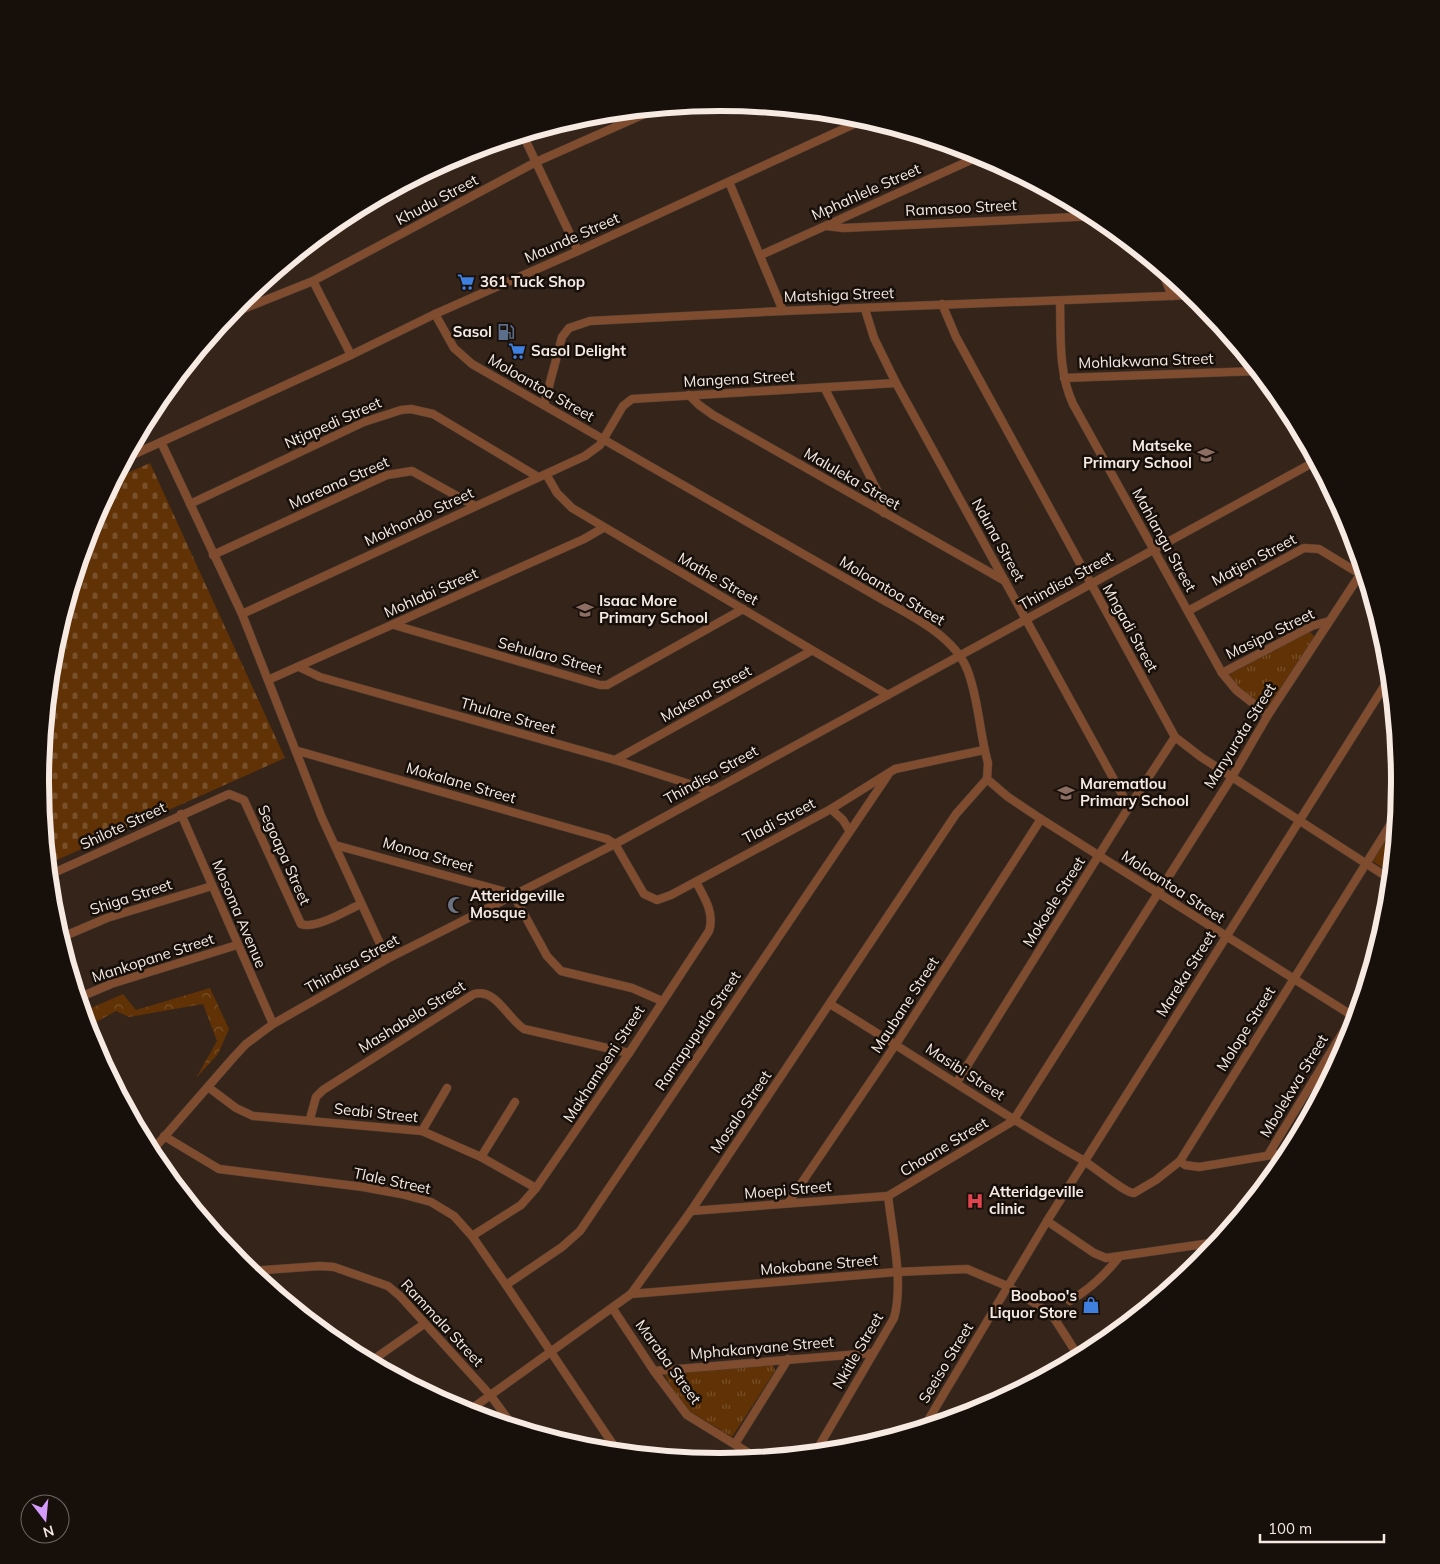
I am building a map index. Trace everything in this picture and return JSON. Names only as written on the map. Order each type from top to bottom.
[{"type":"street","name":"Khudu Street","points":[[243,309],[313,281],[536,162],[642,115]]},
{"type":"street","name":"Maunde Street","points":[[135,454],[351,355],[435,314],[578,251],[854,125]]},
{"type":"street","points":[[525,140],[578,251]]},
{"type":"street","name":"Mphahlele Street","points":[[761,255],[971,160]]},
{"type":"street","points":[[729,182],[783,311]]},
{"type":"street","name":"Ramasoo Street","points":[[826,226],[844,228],[1081,217]]},
{"type":"street","points":[[1165,279],[1172,296]]},
{"type":"street","points":[[313,281],[351,355]]},
{"type":"street","name":"Matshiga Street","points":[[544,405],[562,337],[575,324],[590,321],[942,304],[1183,295]]},
{"type":"street","name":"Mahlangu Street","points":[[1060,301],[1064,378],[1073,404],[1222,673],[1236,690],[1268,715]]},
{"type":"street","name":"Mngadi Street","points":[[942,304],[956,337],[1175,737],[1201,757],[1385,876]]},
{"type":"street","name":"Nduna Street","points":[[865,309],[872,333],[896,383],[1027,618],[1129,807]]},
{"type":"street","name":"Moloantoa Street","points":[[435,314],[449,340],[460,355],[909,615],[944,639],[960,655],[968,669],[988,763],[987,779],[1008,798],[1350,1014]]},
{"type":"street","name":"Mohlakwana Street","points":[[1064,378],[1252,371]]},
{"type":"street","name":"Mangena Street","points":[[603,439],[623,406],[632,399],[825,389],[896,383]]},
{"type":"street","points":[[825,389],[878,492],[884,514]]},
{"type":"street","name":"Maluleka Street","points":[[689,395],[706,410],[884,514],[1005,581]]},
{"type":"street","name":"Ntjapedi Street","points":[[190,504],[364,422],[401,410],[411,409],[433,414],[542,475]]},
{"type":"street","name":"Mokhondo Street","points":[[242,614],[585,456],[600,445],[603,439]]},
{"type":"street","points":[[161,442],[242,614],[298,751],[313,794],[387,959]]},
{"type":"street","name":"Thindisa Street","points":[[156,1145],[246,1044],[273,1024],[387,959],[615,844],[1153,548],[1311,464]]},
{"type":"street","name":"Mareana Street","points":[[213,555],[387,475],[404,470],[420,474],[475,506]]},
{"type":"street","name":"Mathe Street","points":[[542,475],[567,504],[603,528],[888,695]]},
{"type":"street","name":"Mohlabi Street","points":[[268,680],[584,539],[603,528]]},
{"type":"street","name":"Matjen Street","points":[[1188,612],[1304,548],[1319,548],[1357,569]]},
{"type":"street","name":"Manyurota Street","points":[[1013,1121],[1232,777],[1268,715],[1359,576]]},
{"type":"street","name":"Sehularo Street","points":[[394,625],[600,685],[607,685],[743,609]]},
{"type":"street","name":"Masipa Street","points":[[1222,673],[1312,626],[1329,621]]},
{"type":"street","name":"Makena Street","points":[[615,760],[811,651]]},
{"type":"street","name":"Thulare Street","points":[[299,667],[320,677],[615,760],[711,791]]},
{"type":"street","name":"Mareka Street","points":[[1007,1286],[1384,686]]},
{"type":"street","name":"Mokoele Street","points":[[956,1082],[1175,737]]},
{"type":"street","name":"Tladi Street","points":[[615,844],[640,888],[650,898],[664,898],[830,809],[901,767],[984,750]]},
{"type":"street","name":"Mokalane Street","points":[[298,751],[608,839],[615,844]]},
{"type":"street","name":"Ramapuputla Street","points":[[506,1285],[562,1247],[580,1231],[849,830],[891,772]]},
{"type":"street","name":"Mosalo Street","points":[[475,1407],[550,1351],[614,1309],[631,1294],[691,1211],[956,814],[987,779]]},
{"type":"street","name":"Segoapa Street","points":[[181,814],[222,795],[234,794],[244,800],[301,924],[306,926],[316,924],[361,904]]},
{"type":"street","points":[[830,809],[843,820],[849,830]]},
{"type":"street","name":"Shilote Street","points":[[54,872],[181,814]]},
{"type":"street","name":"Mosoma Avenue","points":[[181,814],[236,945],[273,1024]]},
{"type":"street","name":"Maubane Street","points":[[788,1204],[896,1044],[1041,819]]},
{"type":"street","name":"Molope Street","points":[[1086,1162],[1130,1193],[1144,1188],[1180,1160],[1390,825]]},
{"type":"street","name":"Monoa Street","points":[[335,844],[513,894]]},
{"type":"street","name":"Makhambeni Street","points":[[472,1236],[515,1210],[536,1188],[629,1053],[711,924],[709,908],[696,882]]},
{"type":"street","name":"Shiga Street","points":[[67,935],[107,918],[212,886]]},
{"type":"street","points":[[513,894],[547,956],[561,971],[632,988],[662,1001]]},
{"type":"street","name":"Mankopane Street","points":[[83,996],[110,984],[236,945]]},
{"type":"street","name":"Mashabela Street","points":[[310,1119],[311,1107],[316,1097],[333,1082],[474,994],[481,992],[490,995],[512,1020],[524,1029],[629,1053]]},
{"type":"street","name":"Masibi Street","points":[[830,1004],[956,1082],[1013,1121],[1086,1162]]},
{"type":"street","name":"Mbolekwa Street","points":[[1268,1155],[1340,1038]]},
{"type":"street","points":[[1314,1079],[1320,1083]]},
{"type":"street","name":"Seabi Street","points":[[208,1087],[236,1108],[253,1116],[310,1119],[422,1131],[481,1157],[536,1188]]},
{"type":"street","points":[[422,1131],[447,1088]]},
{"type":"street","points":[[481,1157],[515,1102]]},
{"type":"street","name":"Chaane Street","points":[[888,1196],[1013,1121]]},
{"type":"street","name":"Tlale Street","points":[[164,1136],[219,1169],[363,1187],[431,1202],[454,1216],[472,1236],[613,1444]]},
{"type":"street","points":[[1180,1160],[1185,1165],[1199,1167],[1279,1154]]},
{"type":"street","name":"Moepi Street","points":[[691,1211],[888,1196]]},
{"type":"street","name":"Nkitle Street","points":[[819,1446],[894,1318],[896,1310],[896,1272],[888,1196]]},
{"type":"street","points":[[1047,1221],[1100,1256],[1119,1257],[1208,1244]]},
{"type":"street","points":[[1070,1301],[1086,1292],[1119,1257]]},
{"type":"street","name":"Rammala Street","points":[[260,1271],[320,1266],[340,1268],[388,1286],[491,1396],[508,1419]]},
{"type":"street","name":"Mokobane Street","points":[[631,1294],[896,1272],[967,1269],[1007,1286],[1044,1309],[1054,1318],[1075,1351]]},
{"type":"street","name":"Seeiso Street","points":[[928,1420],[1007,1286]]},
{"type":"street","name":"Maraba Street","points":[[614,1309],[654,1370],[687,1415],[748,1452]]},
{"type":"street","points":[[376,1358],[424,1324]]},
{"type":"street","name":"Mphakanyane Street","points":[[654,1370],[872,1353]]},
{"type":"street","points":[[735,1444],[788,1359]]},
{"type":"green space","points":[[150,463],[285,758],[53,862],[49,782],[54,694],[72,608],[84,566],[100,525],[124,475]]},
{"type":"green space","points":[[1309,631],[1315,637],[1271,705],[1263,707],[1233,685],[1227,674]]},
{"type":"green space","points":[[1389,834],[1386,870],[1372,861]]},
{"type":"green space","points":[[210,988],[229,1029],[218,1054],[196,1078],[217,1041],[203,1004],[129,1017],[116,1011],[94,1023],[88,1009],[123,994],[136,1010]]},
{"type":"green space","points":[[773,1364],[775,1371],[732,1437],[684,1408],[664,1374]]},
{"type":"place","name":"361 Tuck Shop","points":[[466,282]]},
{"type":"place","name":"Sasol","points":[[506,332]]},
{"type":"place","name":"Sasol Delight","points":[[517,351]]},
{"type":"place","name":"Matseke Primary School","points":[[1206,455]]},
{"type":"place","name":"Isaac More Primary School","points":[[585,610]]},
{"type":"place","name":"Marematlou Primary School","points":[[1066,793]]},
{"type":"place","name":"Atteridgeville Mosque","points":[[456,905]]},
{"type":"place","name":"Atteridgeville clinic","points":[[975,1201]]},
{"type":"place","name":"Booboo's Liquor Store","points":[[1091,1305]]}]
